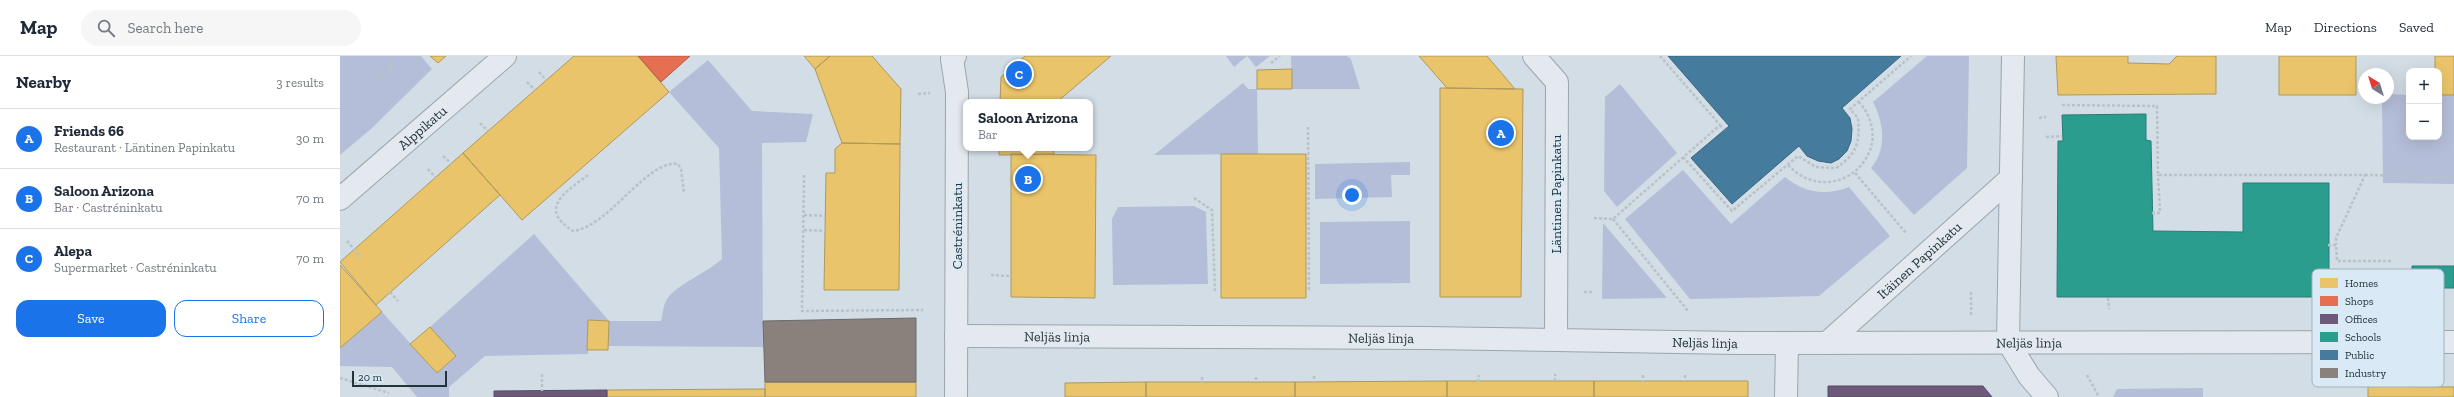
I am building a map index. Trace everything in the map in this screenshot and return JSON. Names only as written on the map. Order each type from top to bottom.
[{"type":"street","name":"Alppikatu","points":[[340,199],[505,56]]},
{"type":"street","name":"Läntinen Papinkatu","points":[[1534,56],[1557,82],[1556,340]]},
{"type":"street","points":[[2013,56],[2008,342],[2029,376],[2047,397]]},
{"type":"street","name":"Castréninkatu","points":[[952,57],[957,92],[956,397]]},
{"type":"street","name":"Itäinen Papinkatu","points":[[1827,343],[2011,178]]},
{"type":"street","name":"Neljäs linja","points":[[956,336],[1787,343],[2312,342]]},
{"type":"street","points":[[1786,397],[1787,343]]},
{"type":"path","points":[[377,80],[390,70],[390,56]]},
{"type":"path","points":[[1271,63],[1280,56]]},
{"type":"path","points":[[1660,56],[1724,130]]},
{"type":"path","points":[[1683,158],[1732,211],[1798,156],[1816,167],[1836,168],[1847,161],[1853,154],[1858,142],[1858,118],[1850,109],[1911,56]]},
{"type":"path","points":[[539,72],[546,80]]},
{"type":"path","points":[[527,82],[535,90]]},
{"type":"path","points":[[1788,165],[1800,175],[1815,181],[1839,181],[1855,173],[1866,161],[1873,144],[1871,123],[1858,101]]},
{"type":"path","points":[[2062,105],[2157,106],[2160,213],[2152,213]]},
{"type":"path","points":[[480,123],[488,131]]},
{"type":"path","points":[[1594,218],[1613,219],[1720,125]]},
{"type":"path","points":[[1308,127],[1309,292]]},
{"type":"path","points":[[2046,137],[2062,136]]},
{"type":"path","points":[[443,156],[452,164]]},
{"type":"path","points":[[588,175],[558,199],[555,209],[560,221],[573,231],[582,230],[590,225],[618,204],[644,178],[665,165],[678,164],[681,169],[684,193]]},
{"type":"path","points":[[428,169],[436,178]]},
{"type":"path","points":[[1855,173],[1906,232]]},
{"type":"path","points":[[804,175],[802,310],[923,310]]},
{"type":"path","points":[[2158,175],[2454,177]]},
{"type":"path","points":[[2365,176],[2336,238],[2337,261],[2393,261]]},
{"type":"path","points":[[1194,198],[1212,210],[1215,291]]},
{"type":"path","points":[[804,215],[825,216]]},
{"type":"path","points":[[1613,219],[1688,311]]},
{"type":"path","points":[[804,230],[825,231]]},
{"type":"path","points":[[346,240],[361,257]]},
{"type":"path","points":[[2328,245],[2336,245]]},
{"type":"path","points":[[991,275],[1011,276]]},
{"type":"path","points":[[390,292],[398,301]]},
{"type":"path","points":[[2108,298],[2108,310]]},
{"type":"path","points":[[542,374],[542,391]]},
{"type":"path","points":[[1555,374],[1555,381]]},
{"type":"path","points":[[1643,374],[1644,382]]},
{"type":"path","points":[[1478,382],[1479,375]]},
{"type":"path","points":[[1685,375],[1685,381]]},
{"type":"path","points":[[2087,375],[2099,397]]},
{"type":"path","points":[[1314,376],[1314,382]]},
{"type":"path","points":[[1202,377],[1202,383]]},
{"type":"path","points":[[1256,377],[1256,382]]},
{"type":"path","points":[[340,378],[389,393]]},
{"type":"shaded area","points":[[340,56],[421,56],[432,69],[371,129],[340,155]]},
{"type":"shaded area","points":[[1226,56],[1247,56],[1234,67]]},
{"type":"shaded area","points":[[1247,56],[1270,56],[1256,67]]},
{"type":"shaded area","points":[[1291,56],[1347,56],[1351,59],[1360,89],[1292,89]]},
{"type":"shaded area","points":[[1927,56],[1969,56],[1967,168],[1914,215],[1871,168],[1880,153],[1882,144],[1880,118],[1873,102]]},
{"type":"shaded area","points":[[708,60],[752,111],[813,114],[806,142],[762,143],[763,347],[608,346],[609,321],[661,321],[667,299],[678,288],[722,259],[719,148],[669,92]]},
{"type":"shaded area","points":[[1243,83],[1248,89],[1257,89],[1258,154],[1154,155]]},
{"type":"shaded area","points":[[1620,84],[1677,153],[1617,207],[1604,191],[1605,97]]},
{"type":"shaded area","points":[[2394,94],[2406,95],[2406,140],[2442,140],[2442,95],[2454,95],[2454,184],[2383,183],[2382,104],[2394,104]]},
{"type":"shaded area","points":[[1410,162],[1410,175],[1391,175],[1392,197],[1315,199],[1315,164]]},
{"type":"shaded area","points":[[1683,170],[1731,224],[1785,177],[1800,187],[1808,190],[1824,192],[1849,187],[1890,236],[1819,296],[1690,299],[1625,219]]},
{"type":"shaded area","points":[[1194,206],[1206,212],[1208,284],[1113,285],[1112,219],[1118,207]]},
{"type":"shaded area","points":[[1410,221],[1410,283],[1320,284],[1320,222]]},
{"type":"shaded area","points":[[1603,223],[1667,298],[1602,299]]},
{"type":"shaded area","points":[[534,234],[609,321],[588,320],[588,354],[485,356],[449,387],[449,397],[417,397],[392,367],[340,366],[340,348],[382,312],[437,373],[456,356],[430,327]]},
{"type":"shaded area","points":[[2203,388],[2203,397],[2113,397],[2117,389]]},
{"type":"building: Homes","points":[[430,56],[446,56],[438,63]]},
{"type":"building: Homes","points":[[574,56],[638,56],[669,92],[522,220],[463,153]]},
{"type":"building: Homes","points":[[804,56],[830,56],[815,69]]},
{"type":"building: Homes","points":[[830,56],[872,56],[901,89],[900,144],[842,143],[815,69]]},
{"type":"building: Homes","points":[[1025,56],[1111,56],[1061,99],[1000,99],[1001,77]]},
{"type":"building: Homes","points":[[1419,56],[1487,56],[1515,89],[1447,88]]},
{"type":"building: Homes","points":[[2056,56],[2128,56],[2128,63],[2169,64],[2177,56],[2216,56],[2216,94],[2058,95]]},
{"type":"building: Homes","points":[[2279,56],[2356,56],[2356,95],[2279,95]]},
{"type":"building: Homes","points":[[2435,56],[2454,56],[2454,95],[2442,95],[2442,68],[2435,68]]},
{"type":"building: Homes","points":[[1292,69],[1292,89],[1257,89],[1257,70]]},
{"type":"building: Homes","points":[[1440,88],[1523,89],[1521,297],[1440,297]]},
{"type":"building: Homes","points":[[842,143],[900,144],[899,290],[824,290],[826,173],[835,173],[835,149]]},
{"type":"building: Homes","points":[[999,151],[1054,151],[1054,154],[999,155]]},
{"type":"building: Homes","points":[[463,153],[500,195],[376,305],[340,262]]},
{"type":"building: Homes","points":[[1011,154],[1096,155],[1095,298],[1011,297]]},
{"type":"building: Homes","points":[[1221,154],[1306,154],[1306,298],[1221,298]]},
{"type":"building: Homes","points":[[340,265],[382,312],[340,348]]},
{"type":"building: Homes","points":[[588,320],[609,321],[608,350],[587,350]]},
{"type":"building: Homes","points":[[430,327],[456,356],[437,373],[410,344]]},
{"type":"building: Homes","points":[[1447,381],[1447,397],[1295,397],[1295,382]]},
{"type":"building: Homes","points":[[1447,381],[1594,381],[1594,397],[1447,397]]},
{"type":"building: Homes","points":[[1594,381],[1748,381],[1748,397],[1594,397]]},
{"type":"building: Homes","points":[[765,382],[916,382],[916,397],[765,397]]},
{"type":"building: Homes","points":[[1146,382],[1295,382],[1295,397],[1146,397]]},
{"type":"building: Homes","points":[[1146,382],[1146,397],[1065,397],[1065,383]]},
{"type":"building: Homes","points":[[2368,387],[2454,387],[2454,397],[2368,397]]},
{"type":"building: Homes","points":[[765,389],[765,397],[607,397],[607,390]]},
{"type":"building: Shops","points":[[638,56],[690,56],[661,82]]},
{"type":"building: Offices","points":[[1828,386],[1983,386],[1992,397],[1828,397]]},
{"type":"building: Offices","points":[[607,390],[607,397],[494,397],[494,391]]},
{"type":"building: Schools","points":[[2146,114],[2146,140],[2151,141],[2153,231],[2243,232],[2243,183],[2329,183],[2329,269],[2312,269],[2312,297],[2057,297],[2058,141],[2063,141],[2062,115]]},
{"type":"building: Schools","points":[[2412,266],[2454,266],[2454,288],[2444,288],[2444,269],[2412,269]]},
{"type":"building: Public","points":[[1668,56],[1901,56],[1842,108],[1850,118],[1852,129],[1851,141],[1847,151],[1839,159],[1831,163],[1818,161],[1807,156],[1799,146],[1732,204],[1691,158],[1729,126]]},
{"type":"building: Industry","points":[[916,318],[916,382],[765,382],[763,321]]},
{"type":"place","name":"Alepa","points":[[1019,74]]},
{"type":"place","name":"Friends 66","points":[[1501,133]]},
{"type":"place","name":"Saloon Arizona","points":[[1028,179]]}]
